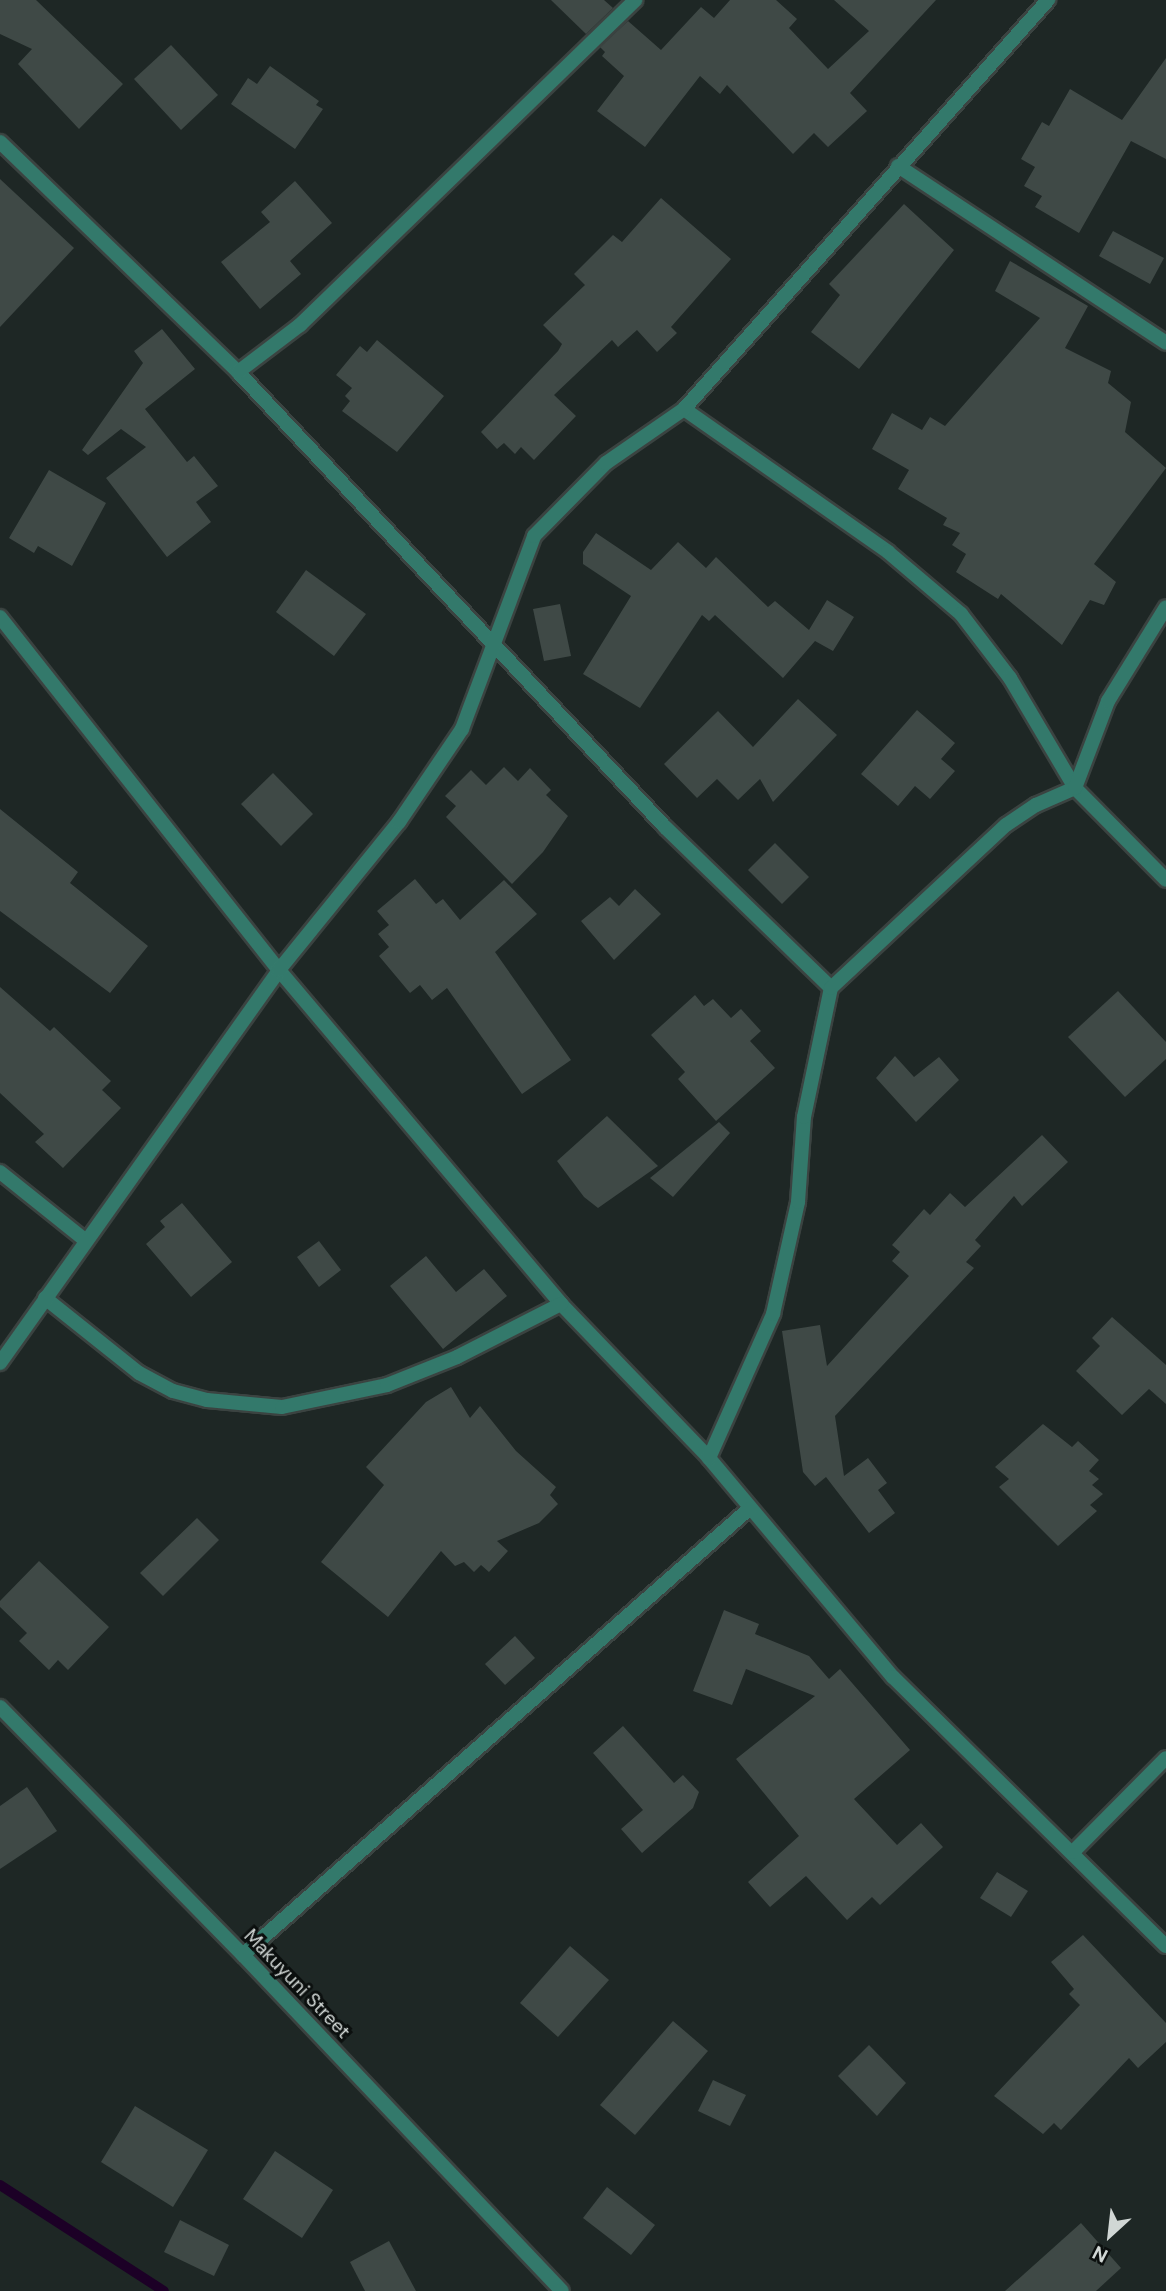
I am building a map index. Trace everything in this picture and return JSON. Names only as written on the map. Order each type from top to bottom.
[{"type":"street","points":[[238,372],[300,326],[635,0]]},
{"type":"street","points":[[0,1363],[279,970],[399,822],[462,729],[534,536],[606,463],[684,408],[1048,0]]},
{"type":"street","points":[[0,142],[238,372],[496,643],[665,827],[831,988]]},
{"type":"street","points":[[898,166],[1166,343]]},
{"type":"street","points":[[684,408],[888,552],[961,614],[1010,678],[1074,788],[1166,880]]},
{"type":"street","points":[[709,1458],[773,1314],[798,1202],[804,1117],[831,988],[1006,825],[1036,805],[1074,788],[1108,701],[1166,607]]},
{"type":"street","points":[[0,617],[279,970],[561,1304],[709,1458],[893,1677],[1166,1946]]},
{"type":"street","points":[[0,1172],[86,1241]]},
{"type":"street","points":[[45,1298],[139,1373],[173,1391],[208,1400],[282,1407],[387,1385],[457,1357],[561,1304]]},
{"type":"street","points":[[243,1955],[750,1508]]},
{"type":"street","name":"Makuyuni Street","points":[[0,1707],[243,1955],[562,2291]]},
{"type":"street","points":[[1073,1852],[1166,1758]]},
{"type":"building","points":[[0,0],[36,0],[123,84],[79,129],[18,64],[32,49],[0,34]]},
{"type":"building","points":[[551,0],[604,0],[613,8],[586,34]]},
{"type":"building","points":[[730,0],[776,0],[797,19],[789,28],[828,69],[869,31],[834,0],[936,0],[850,93],[867,111],[828,147],[814,133],[793,154],[727,85],[720,94],[700,76],[645,147],[597,111],[624,76],[602,56],[605,52],[600,47],[628,21],[661,50],[701,7],[714,18]]},
{"type":"building","points":[[171,45],[218,95],[181,130],[134,79]]},
{"type":"building","points":[[1166,58],[1166,159],[1131,141],[1079,233],[1035,207],[1042,196],[1024,186],[1035,167],[1021,159],[1042,122],[1049,126],[1070,89],[1122,120]]},
{"type":"building","points":[[270,66],[319,101],[316,105],[323,109],[295,149],[231,104],[248,78],[257,84]]},
{"type":"building","points":[[0,179],[74,248],[0,327]]},
{"type":"building","points":[[295,181],[332,223],[290,261],[301,274],[260,309],[221,262],[270,222],[261,212]]},
{"type":"building","points":[[661,198],[731,259],[671,327],[677,333],[657,352],[637,330],[618,347],[612,340],[554,395],[576,416],[534,460],[521,447],[515,454],[504,443],[497,449],[481,432],[558,351],[562,344],[543,325],[585,285],[574,274],[613,235],[622,242]]},
{"type":"building","points":[[904,204],[954,250],[859,369],[811,332],[840,295],[829,284]]},
{"type":"building","points":[[1113,231],[1164,258],[1150,284],[1099,256]]},
{"type":"building","points":[[1010,261],[1088,306],[1065,348],[1111,371],[1108,383],[1131,402],[1125,432],[1166,468],[1094,564],[1116,582],[1104,605],[1090,600],[1062,645],[1001,594],[998,599],[956,572],[966,554],[952,545],[960,533],[943,525],[947,518],[898,489],[909,470],[872,449],[892,413],[922,430],[930,417],[945,426],[1040,318],[995,291]]},
{"type":"building","points":[[162,329],[195,369],[145,409],[187,462],[194,456],[218,486],[196,502],[211,522],[167,557],[106,478],[146,447],[121,429],[88,455],[82,450],[143,363],[134,351]]},
{"type":"building","points":[[377,340],[444,396],[397,452],[342,411],[350,401],[345,396],[352,388],[336,375],[360,346],[367,352]]},
{"type":"building","points":[[49,470],[106,503],[72,566],[38,546],[34,553],[9,538]]},
{"type":"building","points":[[596,533],[651,570],[678,542],[706,568],[716,557],[768,607],[775,601],[809,630],[827,600],[854,617],[833,651],[815,641],[783,678],[715,615],[709,621],[702,615],[640,708],[583,674],[631,596],[583,564],[583,552]]},
{"type":"building","points":[[306,570],[366,614],[334,656],[276,612]]},
{"type":"building","points":[[560,604],[571,656],[544,661],[533,609]]},
{"type":"building","points":[[798,699],[837,735],[773,802],[760,779],[738,800],[717,779],[697,798],[664,764],[718,711],[753,747]]},
{"type":"building","points":[[917,710],[955,743],[941,759],[955,771],[930,799],[915,786],[898,806],[861,774]]},
{"type":"building","points":[[504,767],[518,781],[530,768],[551,790],[546,795],[568,816],[543,852],[512,884],[446,817],[456,806],[445,796],[471,770],[486,785]]},
{"type":"building","points":[[273,773],[313,814],[281,846],[241,804]]},
{"type":"building","points":[[0,809],[78,872],[70,883],[148,946],[110,993],[0,911]]},
{"type":"building","points":[[775,843],[809,877],[782,904],[748,870]]},
{"type":"building","points":[[415,879],[436,904],[443,899],[460,920],[504,880],[537,914],[495,952],[571,1060],[522,1094],[447,988],[432,1000],[420,985],[410,993],[379,956],[389,947],[378,934],[389,925],[377,911]]},
{"type":"building","points":[[635,889],[661,914],[614,960],[581,921],[610,897],[619,906]]},
{"type":"building","points":[[0,987],[50,1031],[54,1027],[111,1081],[102,1090],[121,1108],[63,1168],[35,1142],[44,1134],[0,1093]]},
{"type":"building","points":[[1118,991],[1166,1042],[1166,1059],[1125,1097],[1068,1037]]},
{"type":"building","points":[[695,995],[704,1006],[713,999],[731,1018],[741,1009],[761,1031],[750,1041],[775,1068],[716,1121],[678,1079],[685,1072],[651,1035]]},
{"type":"building","points":[[895,1056],[914,1077],[939,1057],[959,1080],[916,1122],[876,1078]]},
{"type":"building","points":[[607,1116],[658,1166],[598,1208],[584,1197],[557,1161]]},
{"type":"building","points":[[719,1122],[730,1133],[673,1197],[650,1178]]},
{"type":"building","points":[[1042,1135],[1068,1162],[1022,1206],[1014,1196],[975,1240],[981,1246],[966,1262],[974,1268],[835,1416],[844,1476],[868,1458],[887,1483],[878,1490],[895,1513],[869,1533],[826,1477],[815,1486],[803,1472],[782,1331],[820,1325],[827,1366],[909,1276],[892,1261],[900,1252],[892,1245],[924,1209],[930,1215],[950,1193],[965,1207]]},
{"type":"building","points":[[182,1203],[232,1262],[191,1297],[146,1244],[165,1227],[160,1221]]},
{"type":"building","points":[[319,1241],[341,1270],[319,1287],[297,1257]]},
{"type":"building","points":[[426,1256],[456,1292],[484,1269],[507,1296],[443,1349],[390,1286]]},
{"type":"building","points":[[1112,1317],[1166,1365],[1166,1404],[1149,1389],[1122,1415],[1076,1371],[1100,1346],[1092,1338]]},
{"type":"building","points":[[451,1387],[470,1418],[480,1406],[516,1451],[556,1487],[550,1495],[558,1504],[539,1523],[497,1541],[508,1551],[489,1572],[481,1565],[474,1572],[464,1562],[455,1566],[441,1551],[388,1617],[321,1562],[384,1485],[366,1467],[426,1402]]},
{"type":"building","points":[[1043,1424],[1072,1447],[1078,1441],[1099,1460],[1089,1471],[1099,1479],[1092,1485],[1103,1494],[1090,1505],[1097,1511],[1058,1546],[999,1487],[1009,1479],[995,1467]]},
{"type":"building","points":[[197,1518],[219,1540],[163,1596],[140,1573]]},
{"type":"building","points":[[39,1561],[109,1627],[68,1670],[58,1660],[49,1670],[19,1641],[27,1633],[0,1607],[0,1601]]},
{"type":"building","points":[[724,1610],[759,1624],[755,1634],[809,1656],[829,1679],[840,1669],[910,1750],[854,1799],[897,1845],[921,1823],[943,1847],[880,1905],[872,1897],[847,1920],[806,1876],[770,1907],[748,1882],[799,1836],[736,1759],[815,1696],[746,1669],[732,1705],[693,1691]]},
{"type":"building","points":[[515,1636],[535,1658],[505,1685],[485,1664]]},
{"type":"building","points":[[623,1726],[674,1783],[683,1775],[699,1792],[693,1808],[642,1853],[621,1829],[643,1810],[593,1753]]},
{"type":"building","points":[[27,1787],[57,1831],[0,1869],[0,1806]]},
{"type":"building","points":[[997,1872],[1028,1891],[1011,1917],[980,1898]]},
{"type":"building","points":[[1083,1935],[1166,2023],[1166,2042],[1138,2068],[1129,2058],[1061,2130],[1054,2123],[1043,2134],[994,2096],[1080,2005],[1069,1994],[1074,1989],[1051,1962]]},
{"type":"building","points":[[570,1946],[609,1980],[558,2037],[520,2003]]},
{"type":"building","points":[[673,2021],[708,2051],[635,2135],[600,2105]]},
{"type":"building","points":[[869,2045],[906,2083],[877,2116],[838,2076]]},
{"type":"building","points":[[713,2080],[746,2095],[730,2126],[698,2111]]},
{"type":"building","points":[[135,2106],[208,2150],[173,2207],[101,2162]]},
{"type":"building","points":[[275,2151],[333,2190],[302,2238],[243,2199]]},
{"type":"building","points":[[607,2187],[655,2225],[631,2255],[583,2218]]},
{"type":"building","points":[[180,2220],[229,2245],[214,2276],[164,2252]]},
{"type":"building","points":[[1081,2223],[1121,2268],[1096,2291],[1005,2291]]},
{"type":"building","points":[[389,2241],[416,2291],[365,2291],[350,2262]]},
{"type":"waterway","points":[[0,2185],[164,2291]]}]
